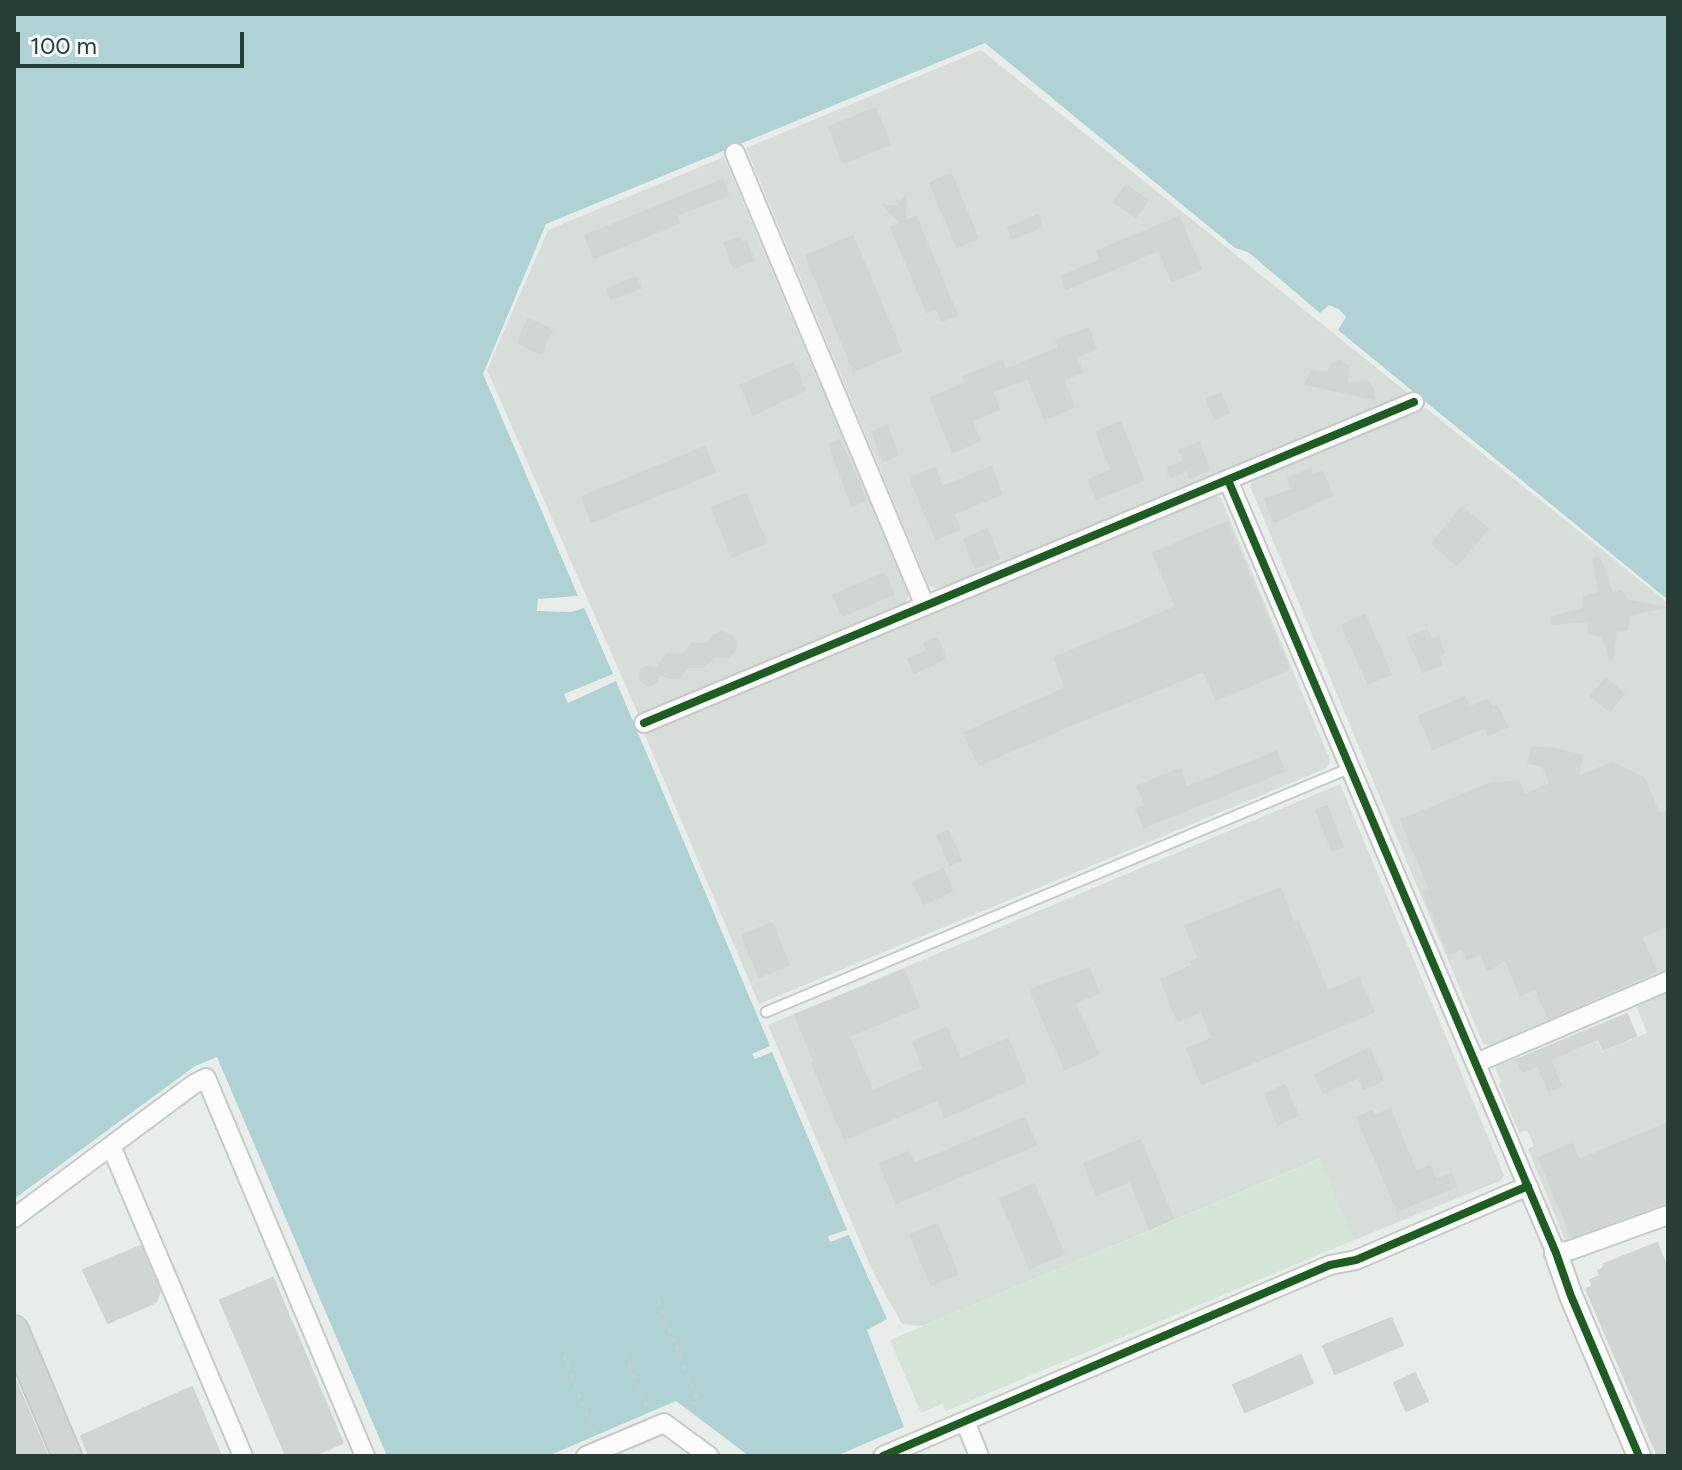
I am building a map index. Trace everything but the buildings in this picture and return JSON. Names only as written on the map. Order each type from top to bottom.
[{"type":"main road","points":[[14,1330],[67,1456]]},
{"type":"street","points":[[735,153],[925,606]]},
{"type":"street","points":[[644,723],[1414,402]]},
{"type":"street","points":[[1228,480],[1528,1186],[1639,1456]]},
{"type":"street","points":[[1476,1063],[1668,981]]},
{"type":"street","points":[[14,1218],[206,1078],[365,1456]]},
{"type":"street","points":[[111,1146],[243,1456]]},
{"type":"street","points":[[883,1456],[1330,1265],[1356,1260],[1528,1186]]},
{"type":"street","points":[[1556,1253],[1668,1215]]},
{"type":"street","points":[[965,1421],[979,1456]]},
{"type":"street","points":[[586,1456],[664,1423],[709,1456]]},
{"type":"lane","points":[[766,1012],[1350,768]]},
{"type":"path","points":[[658,1301],[698,1401],[685,1408]]},
{"type":"path","points":[[564,1356],[594,1436]]},
{"type":"path","points":[[625,1356],[650,1413]]},
{"type":"shaded area","points":[[981,50],[1409,394],[938,589],[929,586],[746,148]]},
{"type":"shaded area","points":[[724,157],[909,596],[905,604],[638,714],[487,370],[548,230]]},
{"type":"shaded area","points":[[1426,408],[1668,603],[1668,969],[1492,1045],[1483,1044],[1250,486],[1253,480]]},
{"type":"shaded area","points":[[1214,495],[1221,498],[1330,760],[1327,768],[759,1004],[644,733]]},
{"type":"shaded area","points":[[1340,784],[1504,1175],[1500,1181],[1354,1240],[1319,1159],[923,1326],[902,1324],[872,1270],[768,1025]]},
{"type":"shaded area","points":[[1668,992],[1668,1210],[1567,1245],[1528,1149],[1534,1146],[1527,1130],[1519,1133],[1495,1067],[1516,1058],[1522,1072],[1597,1041],[1602,1052],[1647,1033],[1636,1005]]},
{"type":"green space","points":[[1320,1159],[1354,1240],[946,1411],[942,1404],[921,1413],[890,1340]]},
{"type":"water","points":[[14,14],[1664,14],[1668,17],[1668,600],[1338,330],[1346,317],[1339,309],[1329,305],[1320,313],[1248,252],[1235,248],[985,43],[546,224],[483,374],[578,596],[538,599],[537,611],[571,612],[584,608],[586,612],[613,674],[564,694],[568,703],[616,681],[770,1046],[752,1054],[755,1059],[772,1052],[847,1230],[828,1236],[830,1242],[849,1235],[887,1319],[867,1330],[904,1427],[836,1456],[749,1456],[676,1401],[548,1456],[387,1456],[217,1057],[195,1066],[14,1199]]},
{"type":"cycle path","points":[[644,723],[1414,402]]},
{"type":"cycle path","points":[[1228,480],[1639,1456]]},
{"type":"cycle path","points":[[883,1456],[1330,1265],[1356,1260],[1528,1186]]}]
